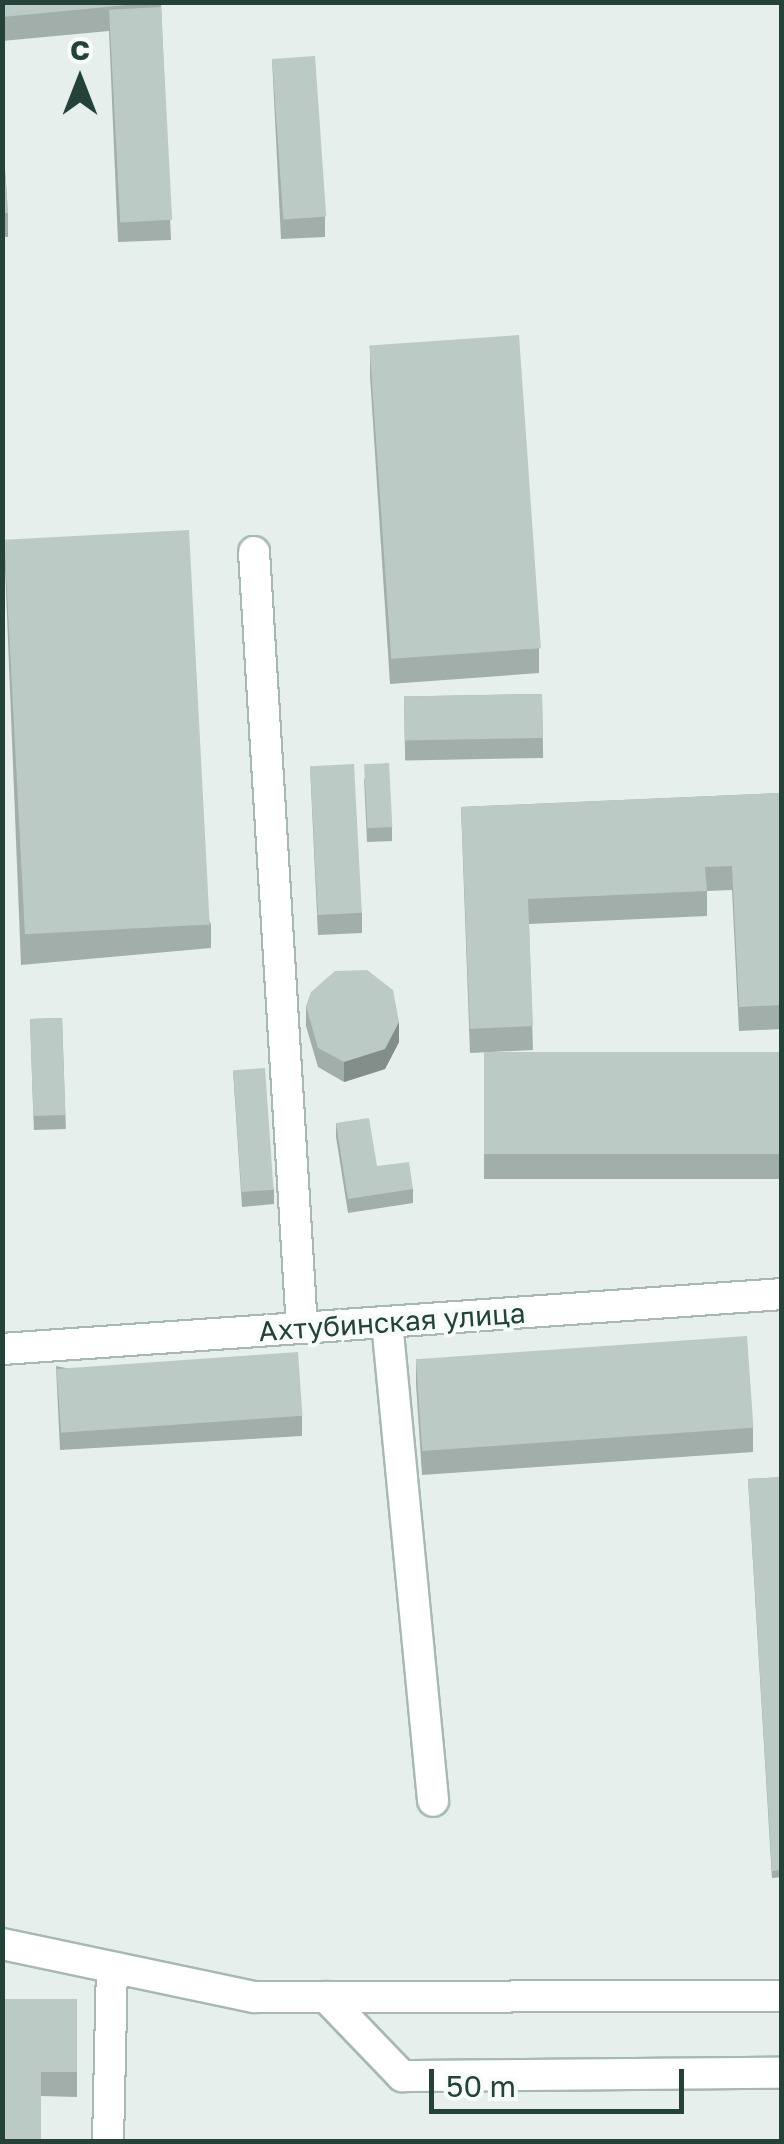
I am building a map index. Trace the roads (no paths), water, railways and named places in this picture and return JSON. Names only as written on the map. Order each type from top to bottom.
[{"type":"street","points":[[254,552],[302,1328]]},
{"type":"street","name":"Ахтубинская улица","points":[[2,1349],[782,1294]]},
{"type":"street","points":[[387,1322],[433,1801]]},
{"type":"street","points":[[2,1944],[254,1997],[782,1996]]},
{"type":"street","points":[[108,2142],[112,1970]]},
{"type":"street","points":[[326,1997],[402,2076],[782,2073]]}]
